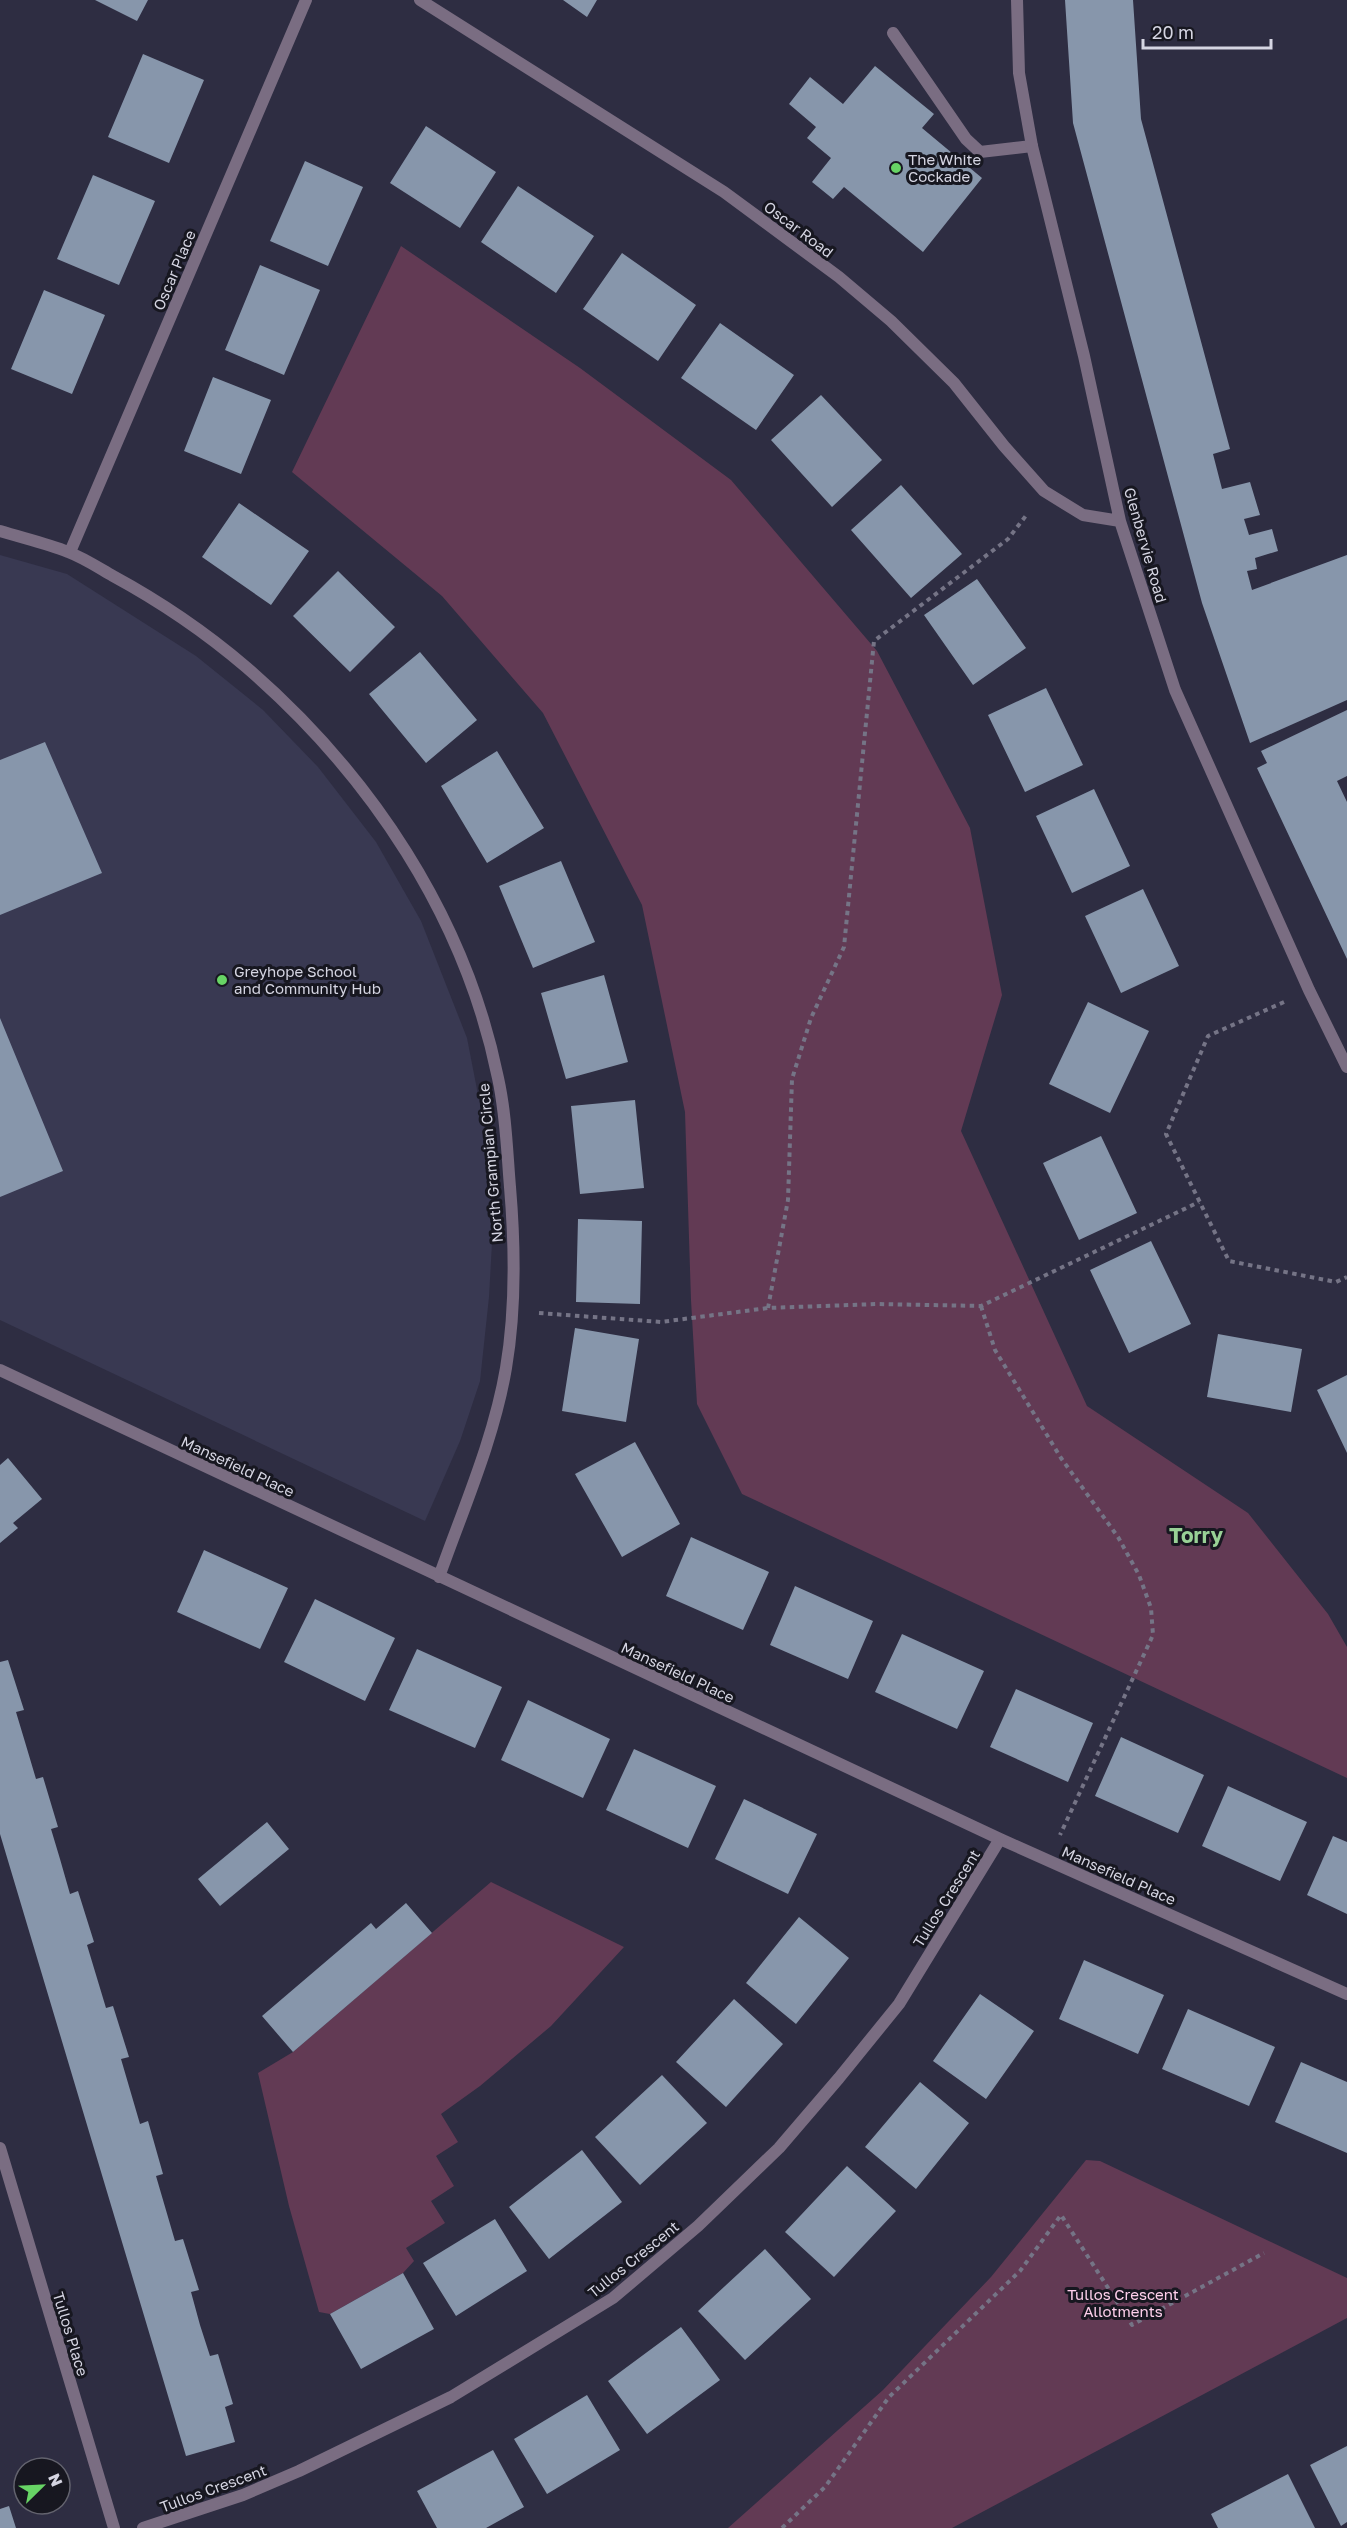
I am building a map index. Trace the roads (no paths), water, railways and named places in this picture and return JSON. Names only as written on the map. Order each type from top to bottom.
[{"type":"street","name":"Oscar Place","points":[[70,552],[306,0]]},
{"type":"street","name":"Oscar Road","points":[[420,0],[724,192],[838,277],[891,321],[954,383],[1004,446],[1044,491],[1083,515],[1120,521]]},
{"type":"street","name":"Glenbervie Road","points":[[1017,0],[1019,73],[1032,146],[1084,356],[1120,521],[1175,690],[1309,990],[1347,1067]]},
{"type":"street","points":[[892,33],[960,131],[980,152],[1032,146]]},
{"type":"street","name":"North Grampian Circle","points":[[0,531],[70,552],[143,592],[210,636],[275,692],[334,752],[390,826],[439,904],[482,1019],[498,1078],[513,1223],[512,1311],[506,1368],[492,1424],[439,1577]]},
{"type":"street","name":"Mansefield Place","points":[[0,1370],[1000,1839],[1347,1994]]},
{"type":"street","name":"Tullos Crescent","points":[[143,2528],[243,2495],[441,2402],[613,2298],[698,2226],[778,2148],[839,2079],[899,2004],[1000,1839]]},
{"type":"street","name":"Tullos Place","points":[[0,2148],[114,2528]]},
{"type":"place","name":"The White Cockade","points":[[896,168]]},
{"type":"place","name":"Greyhope School and Community Hub","points":[[222,980]]},
{"type":"district","name":"Torry","points":[[1196,1535]]},
{"type":"park label","name":"Tullos Crescent Allotments","points":[[1123,2302]]}]
